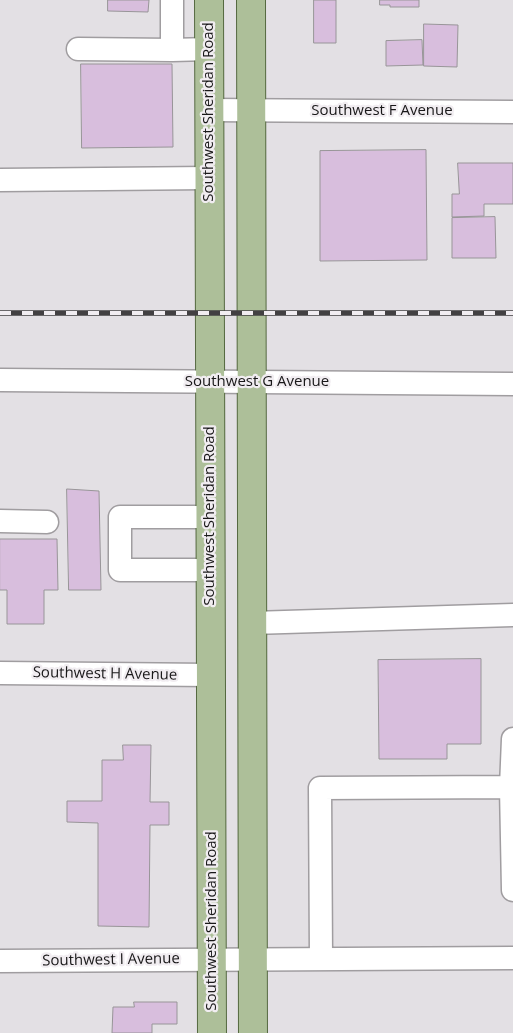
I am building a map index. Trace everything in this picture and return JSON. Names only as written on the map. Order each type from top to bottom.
[{"type":"main road","name":"Southwest Sheridan Road","points":[[209,0],[208,178],[212,1033]]},
{"type":"main road","points":[[251,0],[253,1033]]},
{"type":"street","points":[[172,0],[172,50]]},
{"type":"street","points":[[78,49],[209,50]]},
{"type":"street","name":"Southwest F Avenue","points":[[208,110],[513,112]]},
{"type":"street","points":[[0,180],[208,178]]},
{"type":"street","name":"Southwest G Avenue","points":[[0,380],[513,384]]},
{"type":"street","points":[[210,518],[120,517],[120,570],[210,570]]},
{"type":"street","points":[[0,521],[47,522]]},
{"type":"street","points":[[252,623],[513,615]]},
{"type":"street","name":"Southwest H Avenue","points":[[0,673],[211,675]]},
{"type":"street","points":[[513,739],[511,787],[513,890]]},
{"type":"street","points":[[321,958],[320,788],[511,787]]},
{"type":"street","name":"Southwest I Avenue","points":[[0,961],[253,958],[513,958]]},
{"type":"building","points":[[108,0],[149,0],[148,12],[108,11]]},
{"type":"building","points":[[314,0],[336,0],[336,43],[314,43]]},
{"type":"building","points":[[380,0],[419,0],[419,7],[390,7],[390,5],[380,5]]},
{"type":"building","points":[[424,24],[458,25],[457,67],[424,66]]},
{"type":"building","points":[[422,40],[423,65],[386,66],[386,41]]},
{"type":"building","points":[[81,64],[172,64],[173,147],[82,148]]},
{"type":"building","points":[[426,150],[427,260],[320,261],[320,151]]},
{"type":"building","points":[[458,163],[513,163],[513,204],[484,204],[484,216],[452,217],[452,194],[459,194]]},
{"type":"building","points":[[495,217],[496,258],[452,258],[452,218]]},
{"type":"building","points":[[67,489],[99,491],[101,590],[69,590]]},
{"type":"building","points":[[0,539],[57,539],[58,590],[44,590],[44,624],[7,624],[7,590],[0,590]]},
{"type":"building","points":[[481,659],[481,744],[447,744],[447,759],[379,759],[378,660]]},
{"type":"building","points":[[123,745],[151,745],[150,802],[169,802],[169,825],[150,825],[149,927],[98,926],[98,823],[67,822],[67,801],[102,801],[102,760],[123,760]]},
{"type":"building","points":[[134,1002],[177,1002],[177,1024],[152,1024],[152,1033],[112,1033],[113,1007],[134,1007]]},
{"type":"railway","points":[[0,313],[513,313]]}]
